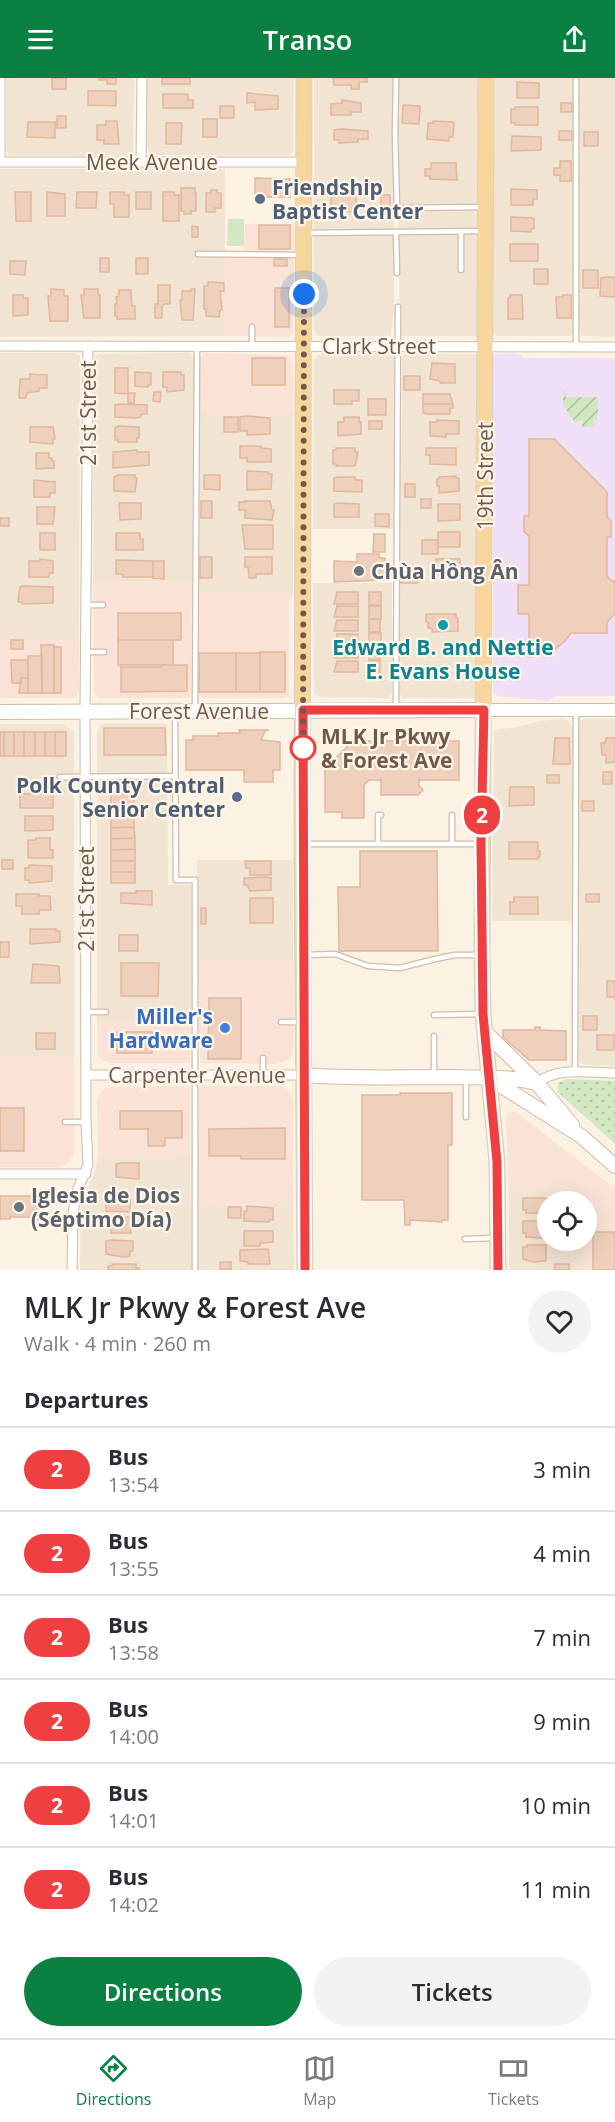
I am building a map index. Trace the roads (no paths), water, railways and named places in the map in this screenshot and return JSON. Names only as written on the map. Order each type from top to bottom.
[{"type":"main road","points":[[304,78],[302,844],[305,1270]]},
{"type":"main road","name":"19th Street","points":[[486,78],[482,955],[483,1014],[497,1162],[498,1270]]},
{"type":"main road","name":"Forest Avenue","points":[[0,712],[484,710]]},
{"type":"main road","points":[[486,1033],[537,1083],[581,1136],[615,1166]]},
{"type":"main road","name":"Carpenter Avenue","points":[[303,1075],[341,1078],[488,1077],[537,1083]]},
{"type":"main road","points":[[488,1077],[581,1136]]},
{"type":"street","points":[[0,78],[0,162]]},
{"type":"street","points":[[141,78],[141,162]]},
{"type":"street","name":"Meek Avenue","points":[[0,162],[304,162]]},
{"type":"street","name":"Clark Street","points":[[0,346],[615,347]]},
{"type":"street","name":"21st Street","points":[[72,1270],[72,1213],[77,1191],[86,1174],[88,1158],[85,711],[88,346]]},
{"type":"street","name":"Forest Avenue","points":[[484,710],[615,710]]},
{"type":"street","points":[[537,1083],[546,1076],[557,1073],[615,1073]]},
{"type":"street","name":"Carpenter Avenue","points":[[86,1076],[303,1075]]},
{"type":"street","points":[[0,1174],[86,1174]]},
{"type":"lane","points":[[396,78],[394,135],[397,208],[486,207]]},
{"type":"lane","points":[[576,78],[576,347]]},
{"type":"lane","points":[[304,233],[396,234],[485,231]]},
{"type":"lane","points":[[461,232],[461,270]]},
{"type":"lane","points":[[396,234],[397,273]]},
{"type":"lane","points":[[198,254],[304,255]]},
{"type":"lane","points":[[396,710],[398,307]]},
{"type":"lane","points":[[252,327],[252,346]]},
{"type":"lane","points":[[195,710],[197,346]]},
{"type":"lane","points":[[86,605],[104,605]]},
{"type":"lane","points":[[187,606],[195,606]]},
{"type":"lane","points":[[86,652],[104,652]]},
{"type":"lane","points":[[575,1072],[576,710]]},
{"type":"lane","points":[[175,711],[176,880],[195,880],[192,1011],[195,1270]]},
{"type":"lane","points":[[60,777],[175,776]]},
{"type":"lane","points":[[378,844],[378,815],[381,815]]},
{"type":"lane","points":[[452,815],[452,844]]},
{"type":"lane","points":[[302,844],[481,844]]},
{"type":"lane","points":[[303,954],[335,954],[368,966],[400,968],[435,958],[482,955]]},
{"type":"lane","points":[[86,1012],[106,1012]]},
{"type":"lane","points":[[434,1015],[483,1014]]},
{"type":"lane","points":[[281,1022],[303,1022]]},
{"type":"lane","points":[[434,1036],[434,1077]]},
{"type":"lane","points":[[263,1058],[263,1075]]},
{"type":"lane","points":[[466,1077],[466,1117]]},
{"type":"lane","points":[[65,1122],[86,1122]]},
{"type":"lane","points":[[465,1239],[498,1238]]},
{"type":"place","name":"Friendship Baptist Center","points":[[260,199]]},
{"type":"place","name":"Chùa Hồng Ân","points":[[359,571]]},
{"type":"place","name":"Edward B. and Nettie E. Evans House","points":[[443,625]]},
{"type":"place","name":"MLK Jr Pkwy & Forest Ave","points":[[303,748]]},
{"type":"place","name":"Polk County Central Senior Center","points":[[237,797]]},
{"type":"place","name":"Miller's Hardware","points":[[225,1028]]},
{"type":"place","name":"Iglesia de Dios (Séptimo Día)","points":[[19,1207]]}]
